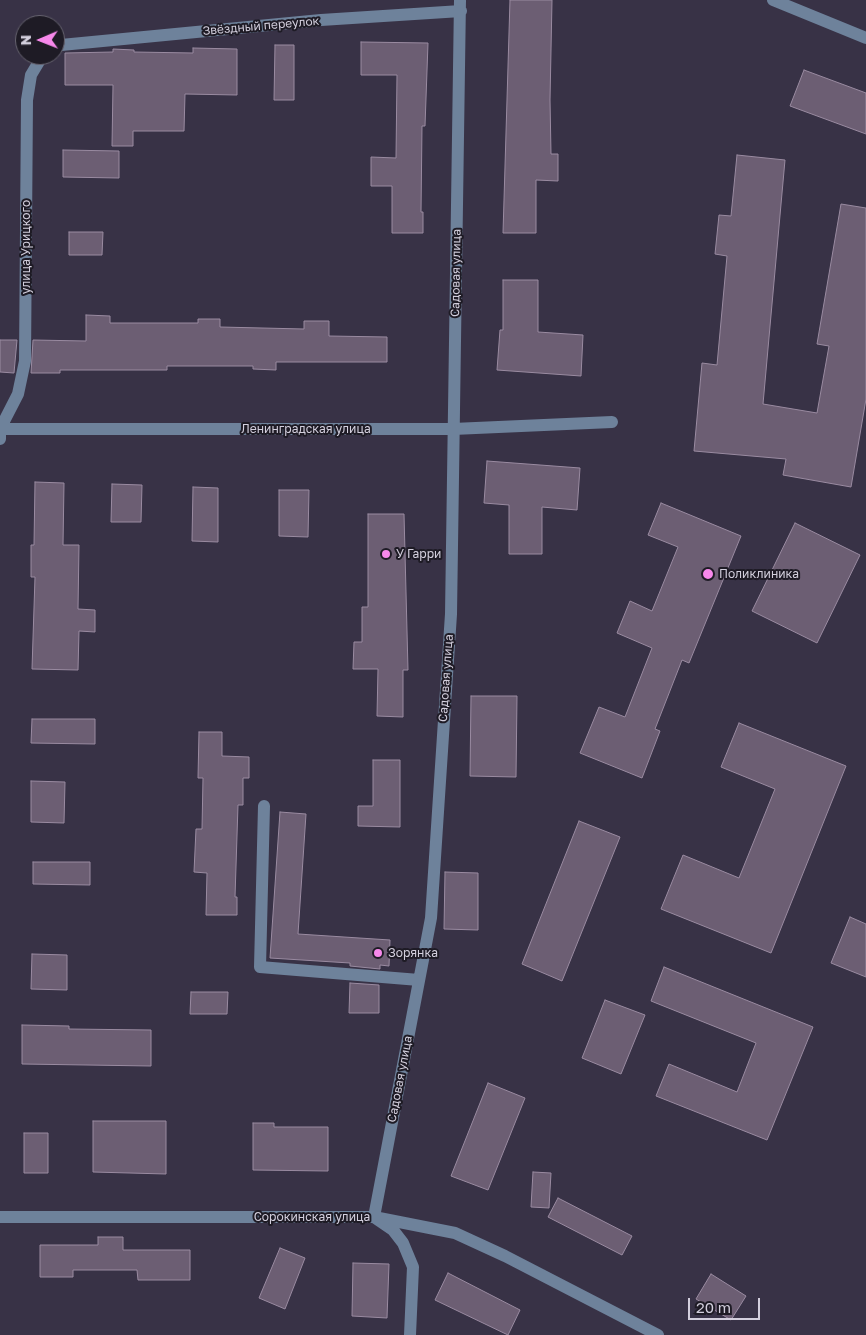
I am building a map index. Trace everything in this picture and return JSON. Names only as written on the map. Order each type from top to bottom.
[{"type":"street","points":[[773,0],[866,38]]},
{"type":"street","name":"Звёздный переулок","points":[[65,46],[461,6]]},
{"type":"street","name":"Садовая улица","points":[[374,1217],[431,918],[451,614],[461,6]]},
{"type":"street","name":"улица Урицкого","points":[[0,439],[0,430],[18,394],[25,361],[27,100],[31,75],[37,65]]},
{"type":"street","name":"Ленинградская улица","points":[[0,430],[453,429],[612,422]]},
{"type":"street","points":[[264,806],[260,967],[418,980]]},
{"type":"street","name":"Сорокинская улица","points":[[0,1217],[374,1217],[455,1233],[505,1256],[658,1335]]},
{"type":"street","points":[[374,1217],[393,1230],[403,1243],[413,1267],[410,1335]]},
{"type":"building","points":[[510,0],[552,0],[551,154],[558,154],[558,181],[536,180],[536,233],[503,233]]},
{"type":"building","points":[[361,42],[428,43],[425,126],[422,126],[421,212],[423,212],[423,233],[392,233],[392,186],[371,186],[371,157],[396,158],[397,75],[361,75]]},
{"type":"building","points":[[275,45],[294,45],[294,100],[274,100]]},
{"type":"building","points":[[193,48],[237,49],[237,95],[185,94],[184,131],[133,131],[133,146],[112,146],[113,85],[65,85],[65,53],[113,52],[113,49],[134,50],[134,52],[193,53]]},
{"type":"building","points":[[804,70],[866,93],[866,134],[790,106]]},
{"type":"building","points":[[63,150],[119,151],[119,178],[63,177]]},
{"type":"building","points":[[737,155],[785,160],[763,404],[817,413],[829,346],[817,344],[841,204],[866,208],[866,399],[851,487],[783,475],[786,459],[694,451],[702,363],[717,365],[727,256],[715,254],[719,215],[731,216]]},
{"type":"building","points":[[69,232],[103,232],[102,255],[69,255]]},
{"type":"building","points":[[503,280],[538,280],[538,332],[583,335],[581,376],[497,370],[500,330],[503,330]]},
{"type":"building","points":[[86,315],[110,316],[110,323],[198,323],[198,319],[220,319],[220,327],[304,329],[304,321],[329,321],[329,336],[387,337],[387,362],[276,362],[276,370],[253,369],[253,366],[167,366],[167,370],[60,370],[60,373],[31,373],[33,340],[86,341]]},
{"type":"building","points":[[0,340],[17,340],[14,373],[0,372]]},
{"type":"building","points":[[487,461],[580,468],[577,510],[542,507],[542,554],[509,554],[509,505],[484,503]]},
{"type":"building","points":[[35,482],[64,483],[63,545],[79,545],[78,609],[95,610],[95,632],[79,631],[78,670],[32,669],[35,577],[31,577],[31,545],[34,545]]},
{"type":"building","points":[[112,484],[142,485],[141,522],[111,522]]},
{"type":"building","points":[[193,487],[218,488],[218,542],[192,541]]},
{"type":"building","points":[[279,490],[309,490],[308,537],[279,536]]},
{"type":"building","points":[[661,503],[741,536],[689,663],[682,660],[655,729],[660,731],[642,778],[580,753],[599,707],[625,717],[652,648],[617,633],[630,601],[652,611],[678,547],[648,535]]},
{"type":"building","points":[[368,514],[404,514],[408,670],[403,670],[403,717],[377,716],[378,669],[353,669],[354,642],[362,642],[362,607],[368,607]]},
{"type":"building","points":[[795,523],[860,555],[817,643],[752,611]]},
{"type":"building","points":[[471,696],[517,696],[516,777],[470,776]]},
{"type":"building","points":[[32,719],[95,719],[95,744],[31,743]]},
{"type":"building","points":[[739,723],[846,766],[771,953],[661,909],[683,855],[739,878],[775,789],[721,767]]},
{"type":"building","points":[[199,732],[222,732],[222,756],[249,757],[249,778],[243,778],[243,805],[238,805],[235,897],[237,897],[237,915],[206,915],[207,873],[194,872],[196,829],[202,829],[203,778],[198,778]]},
{"type":"building","points":[[373,760],[400,760],[400,827],[358,826],[358,806],[373,806]]},
{"type":"building","points":[[31,781],[65,782],[64,823],[31,822]]},
{"type":"building","points":[[280,812],[306,814],[298,934],[390,940],[389,966],[380,965],[380,969],[350,966],[350,963],[270,958]]},
{"type":"building","points":[[579,821],[620,837],[562,981],[522,964]]},
{"type":"building","points":[[33,862],[90,862],[90,885],[33,884]]},
{"type":"building","points":[[445,872],[478,873],[478,930],[444,929]]},
{"type":"building","points":[[850,917],[866,924],[866,977],[831,963]]},
{"type":"building","points":[[32,954],[67,955],[67,990],[31,989]]},
{"type":"building","points":[[664,967],[813,1027],[767,1140],[656,1096],[669,1064],[737,1092],[756,1043],[651,1001]]},
{"type":"building","points":[[350,983],[379,985],[379,1013],[349,1013]]},
{"type":"building","points":[[191,992],[228,992],[227,1014],[190,1014]]},
{"type":"building","points":[[605,1000],[645,1015],[621,1074],[582,1058]]},
{"type":"building","points":[[22,1025],[69,1026],[69,1029],[151,1030],[151,1066],[22,1064]]},
{"type":"building","points":[[488,1083],[525,1098],[488,1190],[451,1176]]},
{"type":"building","points":[[93,1121],[166,1121],[166,1174],[93,1172]]},
{"type":"building","points":[[253,1123],[274,1123],[274,1127],[328,1127],[328,1171],[253,1170]]},
{"type":"building","points":[[24,1133],[48,1133],[48,1173],[24,1173]]},
{"type":"building","points":[[533,1172],[551,1173],[549,1208],[531,1207]]},
{"type":"building","points":[[558,1198],[632,1236],[622,1255],[548,1217]]},
{"type":"building","points":[[98,1237],[123,1237],[123,1250],[190,1250],[190,1280],[138,1280],[137,1270],[73,1270],[73,1277],[40,1277],[40,1245],[98,1245]]},
{"type":"building","points":[[280,1248],[305,1258],[285,1309],[259,1298]]},
{"type":"building","points":[[353,1263],[389,1264],[387,1318],[352,1316]]},
{"type":"building","points":[[448,1273],[520,1310],[508,1335],[435,1300]]},
{"type":"building","points":[[711,1274],[746,1296],[731,1320],[696,1299]]},
{"type":"place","name":"У Гарри","points":[[386,554]]},
{"type":"place","name":"Поликлиника","points":[[708,574]]},
{"type":"place","name":"Зорянка","points":[[378,953]]}]
